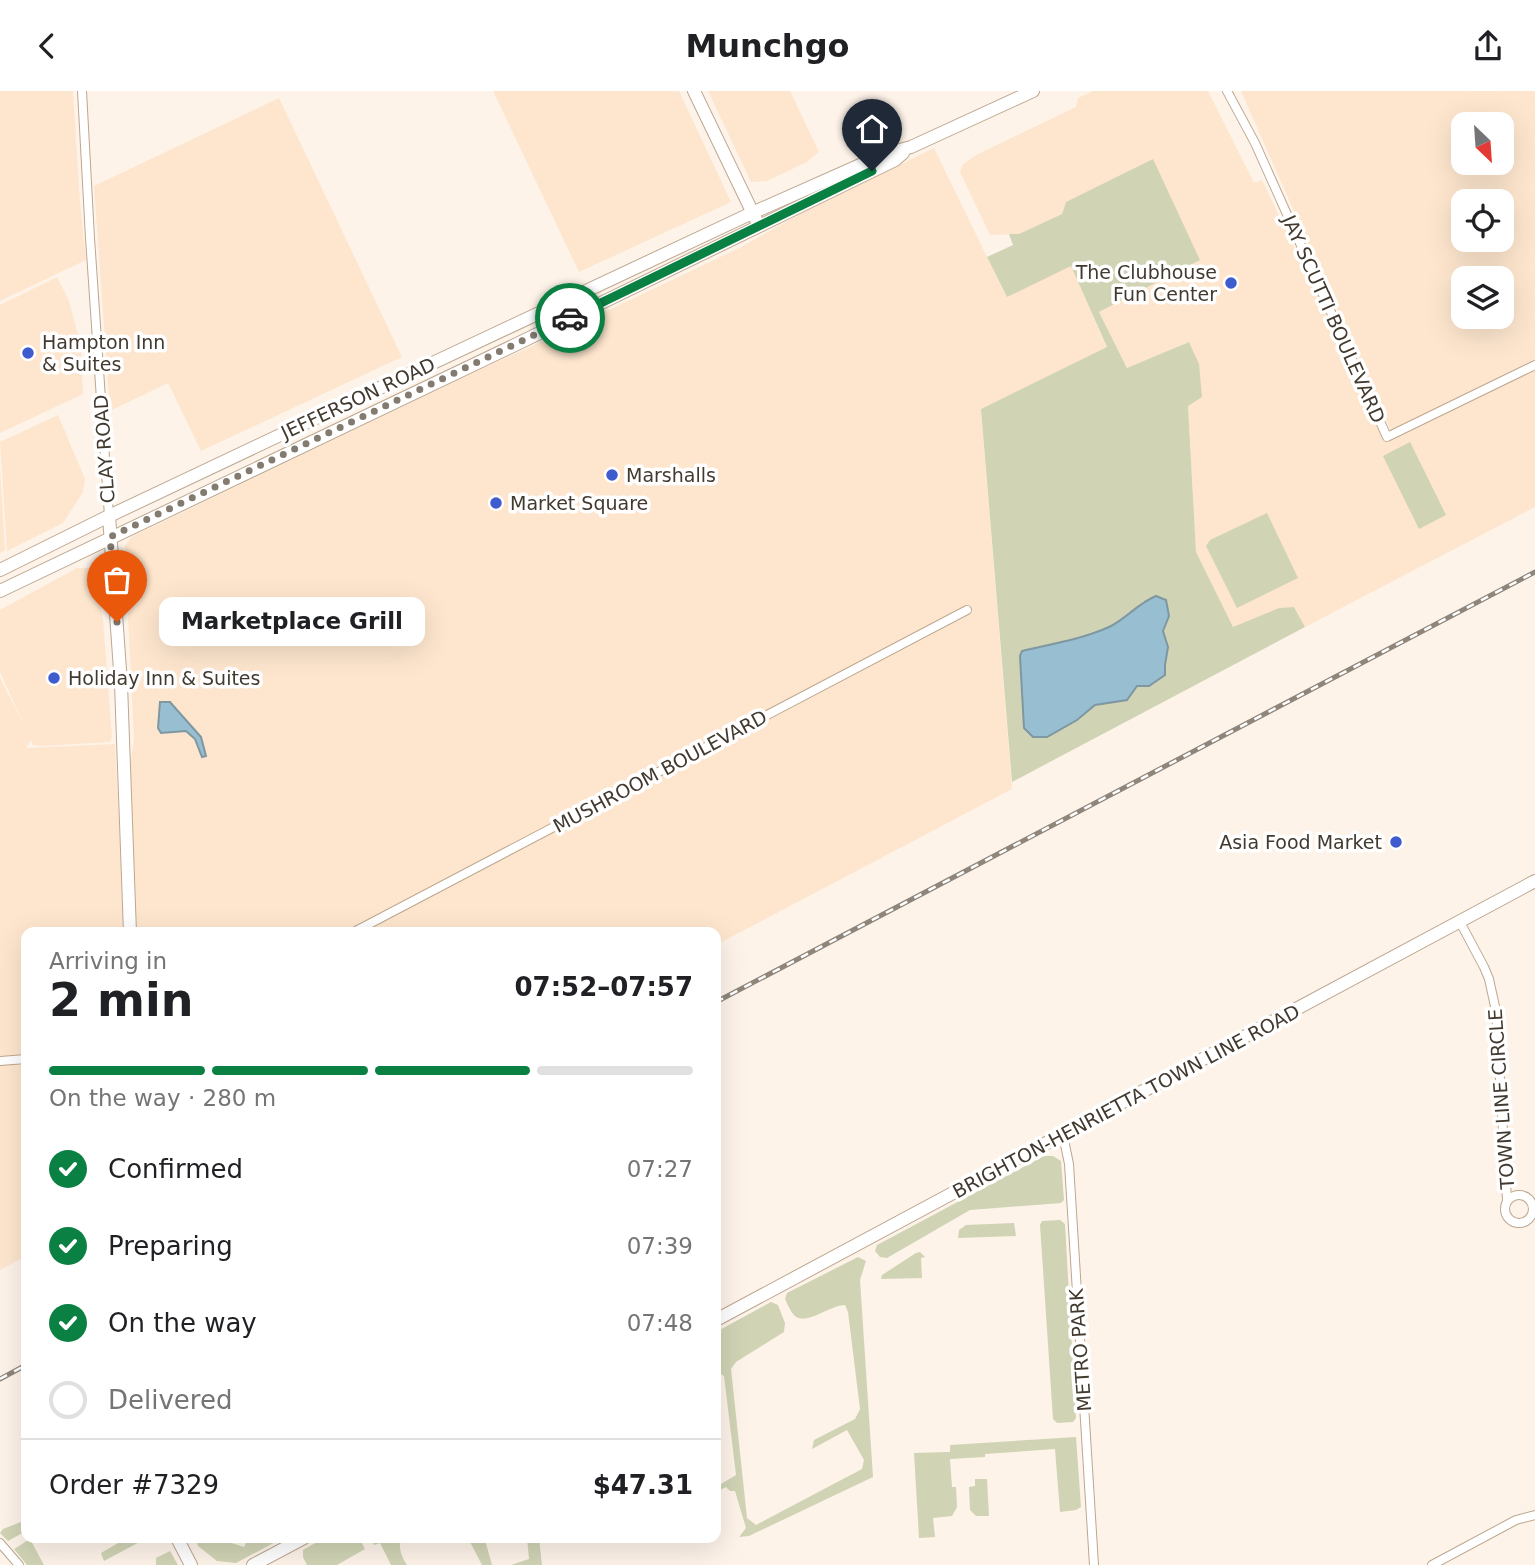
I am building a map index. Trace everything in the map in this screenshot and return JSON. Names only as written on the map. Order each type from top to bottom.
[{"type":"main road","points":[[694,91],[759,226]]},
{"type":"main road","name":"JEFFERSON ROAD","points":[[0,570],[752,213],[886,154],[911,147],[1033,91]]},
{"type":"main road","name":"JEFFERSON ROAD","points":[[0,591],[759,226],[894,160],[911,147]]},
{"type":"main road","name":"CLAY ROAD","points":[[109,516],[121,684],[130,927]]},
{"type":"main road","name":"BRIGHTON-HENRIETTA TOWN LINE ROAD","points":[[721,1317],[1535,881]]},
{"type":"main road","points":[[180,1543],[191,1565]]},
{"type":"main road","points":[[253,1565],[295,1543]]},
{"type":"street","name":"CLAY ROAD","points":[[82,91],[109,516]]},
{"type":"street","name":"JAY SCUTTI BOULEVARD","points":[[1227,91],[1255,143],[1387,437],[1535,365]]},
{"type":"street","name":"MUSHROOM BOULEVARD","points":[[363,927],[967,610]]},
{"type":"street","name":"TOWN LINE CIRCLE","points":[[1460,922],[1484,967],[1496,1011],[1507,1200]]},
{"type":"street","points":[[0,1061],[21,1059]]},
{"type":"street","name":"METRO PARK","points":[[1063,1135],[1069,1164],[1094,1565]]},
{"type":"street","points":[[1432,1565],[1516,1520],[1535,1515]]},
{"type":"street","points":[[0,1543],[19,1565]]},
{"type":"shaded area","points":[[0,91],[73,91],[86,260],[0,301]]},
{"type":"shaded area","points":[[493,91],[679,91],[731,202],[579,272]]},
{"type":"shaded area","points":[[708,91],[790,91],[819,152],[807,162],[767,181],[751,182]]},
{"type":"shaded area","points":[[1093,91],[1208,91],[1254,183],[1262,180],[1386,441],[1535,367],[1535,507],[1305,627],[1294,607],[1279,608],[1233,628],[1196,552],[1188,405],[1188,342],[1128,369],[1099,312],[1200,260],[1153,160],[1066,202],[1062,214],[1019,234],[990,235],[960,172],[963,164],[978,154],[1076,107],[1078,98]]},
{"type":"shaded area","points":[[1241,91],[1535,91],[1535,359],[1391,431]]},
{"type":"shaded area","points":[[279,98],[402,357],[201,451],[168,383],[110,411],[94,186]]},
{"type":"shaded area","points":[[934,148],[1006,296],[1071,266],[1107,348],[981,409],[1012,789],[721,942],[721,927],[136,927],[130,767],[134,739],[125,554],[125,546],[131,537],[741,247],[800,214]]},
{"type":"shaded area","points":[[57,277],[69,301],[78,335],[83,394],[0,433],[0,305]]},
{"type":"shaded area","points":[[58,415],[85,479],[83,492],[63,523],[7,551],[0,442]]},
{"type":"shaded area","points":[[0,468],[5,550],[0,553]]},
{"type":"shaded area","points":[[77,568],[94,568],[103,619],[112,737],[110,742],[43,746],[33,745],[31,740],[26,748],[115,744],[125,927],[21,927],[21,1259],[0,1270],[0,678],[23,723],[0,672],[0,610]]},
{"type":"green space","points":[[1153,159],[1200,260],[1099,312],[1127,368],[1189,342],[1199,364],[1202,397],[1188,406],[1196,552],[1233,627],[1279,608],[1294,607],[1305,627],[1012,782],[981,409],[1107,347],[1071,266],[1007,297],[987,257],[1013,245],[1009,234],[1019,234],[1062,214],[1066,202]],"holes":[[[1144,601],[1169,616],[1163,631],[1168,648],[1165,675],[1137,686],[1127,700],[1095,705],[1077,720],[1047,737],[1033,737],[1024,727],[1020,656],[1022,651],[1111,626]]]},
{"type":"green space","points":[[1410,442],[1446,515],[1419,529],[1383,456]]},
{"type":"green space","points":[[1267,513],[1298,578],[1237,608],[1206,546],[1210,540]]},
{"type":"green space","points":[[1044,1156],[1053,1156],[1061,1161],[1064,1200],[1061,1203],[970,1210],[887,1258],[880,1257],[875,1251],[877,1245]]},
{"type":"green space","points":[[1060,1220],[1065,1224],[1076,1418],[1073,1422],[1057,1423],[1053,1419],[1040,1225],[1042,1221]]},
{"type":"green space","points":[[1014,1223],[1016,1236],[958,1238],[959,1230],[966,1225]]},
{"type":"green space","points":[[920,1252],[925,1257],[921,1258],[922,1278],[881,1279],[882,1275]]},
{"type":"green space","points":[[858,1257],[866,1261],[860,1280],[873,1477],[749,1536],[739,1537],[746,1528],[735,1491],[726,1487],[721,1490],[721,1484],[736,1475],[724,1376],[721,1374],[721,1329],[771,1302],[778,1305],[785,1323],[784,1332],[736,1362],[731,1369],[747,1518],[756,1525],[862,1469],[864,1460],[847,1430],[812,1449],[814,1440],[855,1419],[860,1409],[845,1305],[811,1317],[799,1318],[785,1299],[787,1293]]},
{"type":"green space","points":[[1076,1437],[1081,1507],[1060,1512],[1055,1449],[950,1459],[957,1507],[952,1516],[933,1518],[935,1537],[919,1538],[914,1453],[950,1452],[950,1445]]},
{"type":"green space","points":[[975,1479],[987,1479],[989,1516],[976,1516],[970,1510],[969,1487],[975,1486]]},
{"type":"green space","points":[[21,1522],[21,1534],[8,1541],[0,1533],[3,1529]]},
{"type":"green space","points":[[24,1543],[32,1543],[44,1565],[27,1565],[14,1549]]},
{"type":"green space","points":[[118,1543],[138,1543],[104,1561],[101,1553]]},
{"type":"green space","points":[[197,1543],[232,1543],[244,1547],[246,1543],[274,1543],[236,1563],[217,1561]]},
{"type":"green space","points":[[315,1543],[362,1543],[365,1549],[337,1565],[307,1565],[303,1550]]},
{"type":"green space","points":[[380,1543],[401,1543],[407,1565],[391,1565]]},
{"type":"green space","points":[[471,1543],[486,1543],[492,1565],[482,1565]]},
{"type":"green space","points":[[527,1543],[540,1543],[542,1565],[511,1565],[529,1559]]},
{"type":"green space","points":[[170,1551],[178,1565],[156,1565],[156,1558]]},
{"type":"water","points":[[1156,596],[1166,600],[1169,616],[1163,631],[1168,647],[1165,675],[1149,686],[1137,686],[1127,700],[1095,705],[1077,720],[1047,737],[1033,737],[1024,728],[1020,656],[1022,651],[1109,627]]},
{"type":"water","points":[[160,702],[170,702],[201,737],[206,756],[202,757],[195,739],[186,731],[161,733],[158,728]]},
{"type":"railway","points":[[721,999],[1535,572]]},
{"type":"railway","points":[[0,1379],[21,1368]]},
{"type":"way so far","points":[[117,622],[110,537],[570,318]]},
{"type":"place","name":"The Clubhouse Fun Center","points":[[1231,283]]},
{"type":"place","name":"Hampton Inn & Suites","points":[[28,353]]},
{"type":"place","name":"Marshalls","points":[[612,475]]},
{"type":"place","name":"Market Square","points":[[496,503]]},
{"type":"place","name":"Marketplace Grill","points":[[117,622]]},
{"type":"place","name":"Holiday Inn & Suites","points":[[54,678]]},
{"type":"place","name":"Asia Food Market","points":[[1396,842]]},
{"type":"route","points":[[570,318],[872,171]]}]
